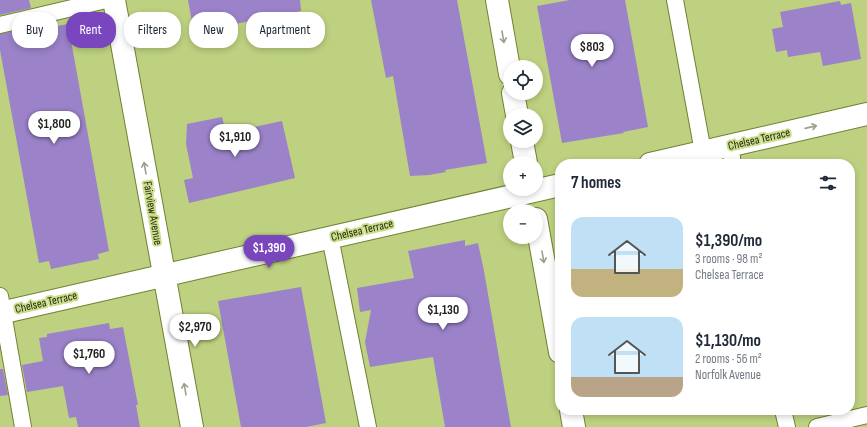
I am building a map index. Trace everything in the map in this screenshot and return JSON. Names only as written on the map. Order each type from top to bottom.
[{"type":"street","name":"Fairview Avenue","points":[[114,0],[192,427]]},
{"type":"street","points":[[497,0],[508,60]]},
{"type":"street","name":"Chelsea Terrace","points":[[672,159],[703,152],[732,155],[867,114]]},
{"type":"street","name":"Chelsea Terrace","points":[[1,307],[164,275],[330,237],[532,197],[555,187]]},
{"type":"street","points":[[541,244],[555,324]]},
{"type":"street","points":[[571,415],[574,427]]},
{"type":"lane","points":[[0,25],[106,0]]},
{"type":"lane","points":[[675,0],[703,152]]},
{"type":"lane","points":[[330,237],[368,427]]},
{"type":"lane","points":[[1,307],[24,427]]},
{"type":"lane","points":[[785,415],[787,427]]},
{"type":"lane","points":[[817,427],[867,415]]},
{"type":"building","points":[[0,0],[29,0],[31,8],[0,15]]},
{"type":"building","points":[[188,0],[300,0],[301,11],[246,12],[246,22],[238,23],[238,12],[190,12]]},
{"type":"building","points":[[371,0],[457,0],[487,163],[445,170],[446,172],[429,175],[410,176],[393,76],[386,78]]},
{"type":"building","points":[[570,0],[625,0],[648,127],[623,132],[624,133],[562,143],[537,6]]},
{"type":"building","points":[[840,1],[841,5],[851,3],[861,59],[823,66],[820,52],[788,57],[787,50],[776,52],[772,29],[783,27],[780,12]]},
{"type":"building","points":[[66,24],[66,48],[72,48],[109,251],[98,254],[99,259],[51,269],[49,261],[39,263],[0,50],[0,34],[12,31],[12,48],[58,48],[58,26]]},
{"type":"building","points":[[222,117],[226,133],[282,121],[295,178],[189,203],[184,180],[193,178],[186,144],[187,124]]},
{"type":"building","points":[[465,240],[465,246],[478,243],[511,427],[445,427],[433,357],[370,367],[365,342],[371,310],[360,312],[357,288],[414,278],[408,251]]},
{"type":"building","points":[[301,287],[326,423],[306,427],[241,427],[218,301]]},
{"type":"building","points":[[109,323],[110,329],[123,327],[138,405],[136,405],[140,427],[78,427],[76,417],[69,418],[63,386],[27,392],[22,365],[43,361],[39,338],[47,337],[47,334]]},
{"type":"building","points":[[0,369],[3,369],[8,395],[0,396]]}]
